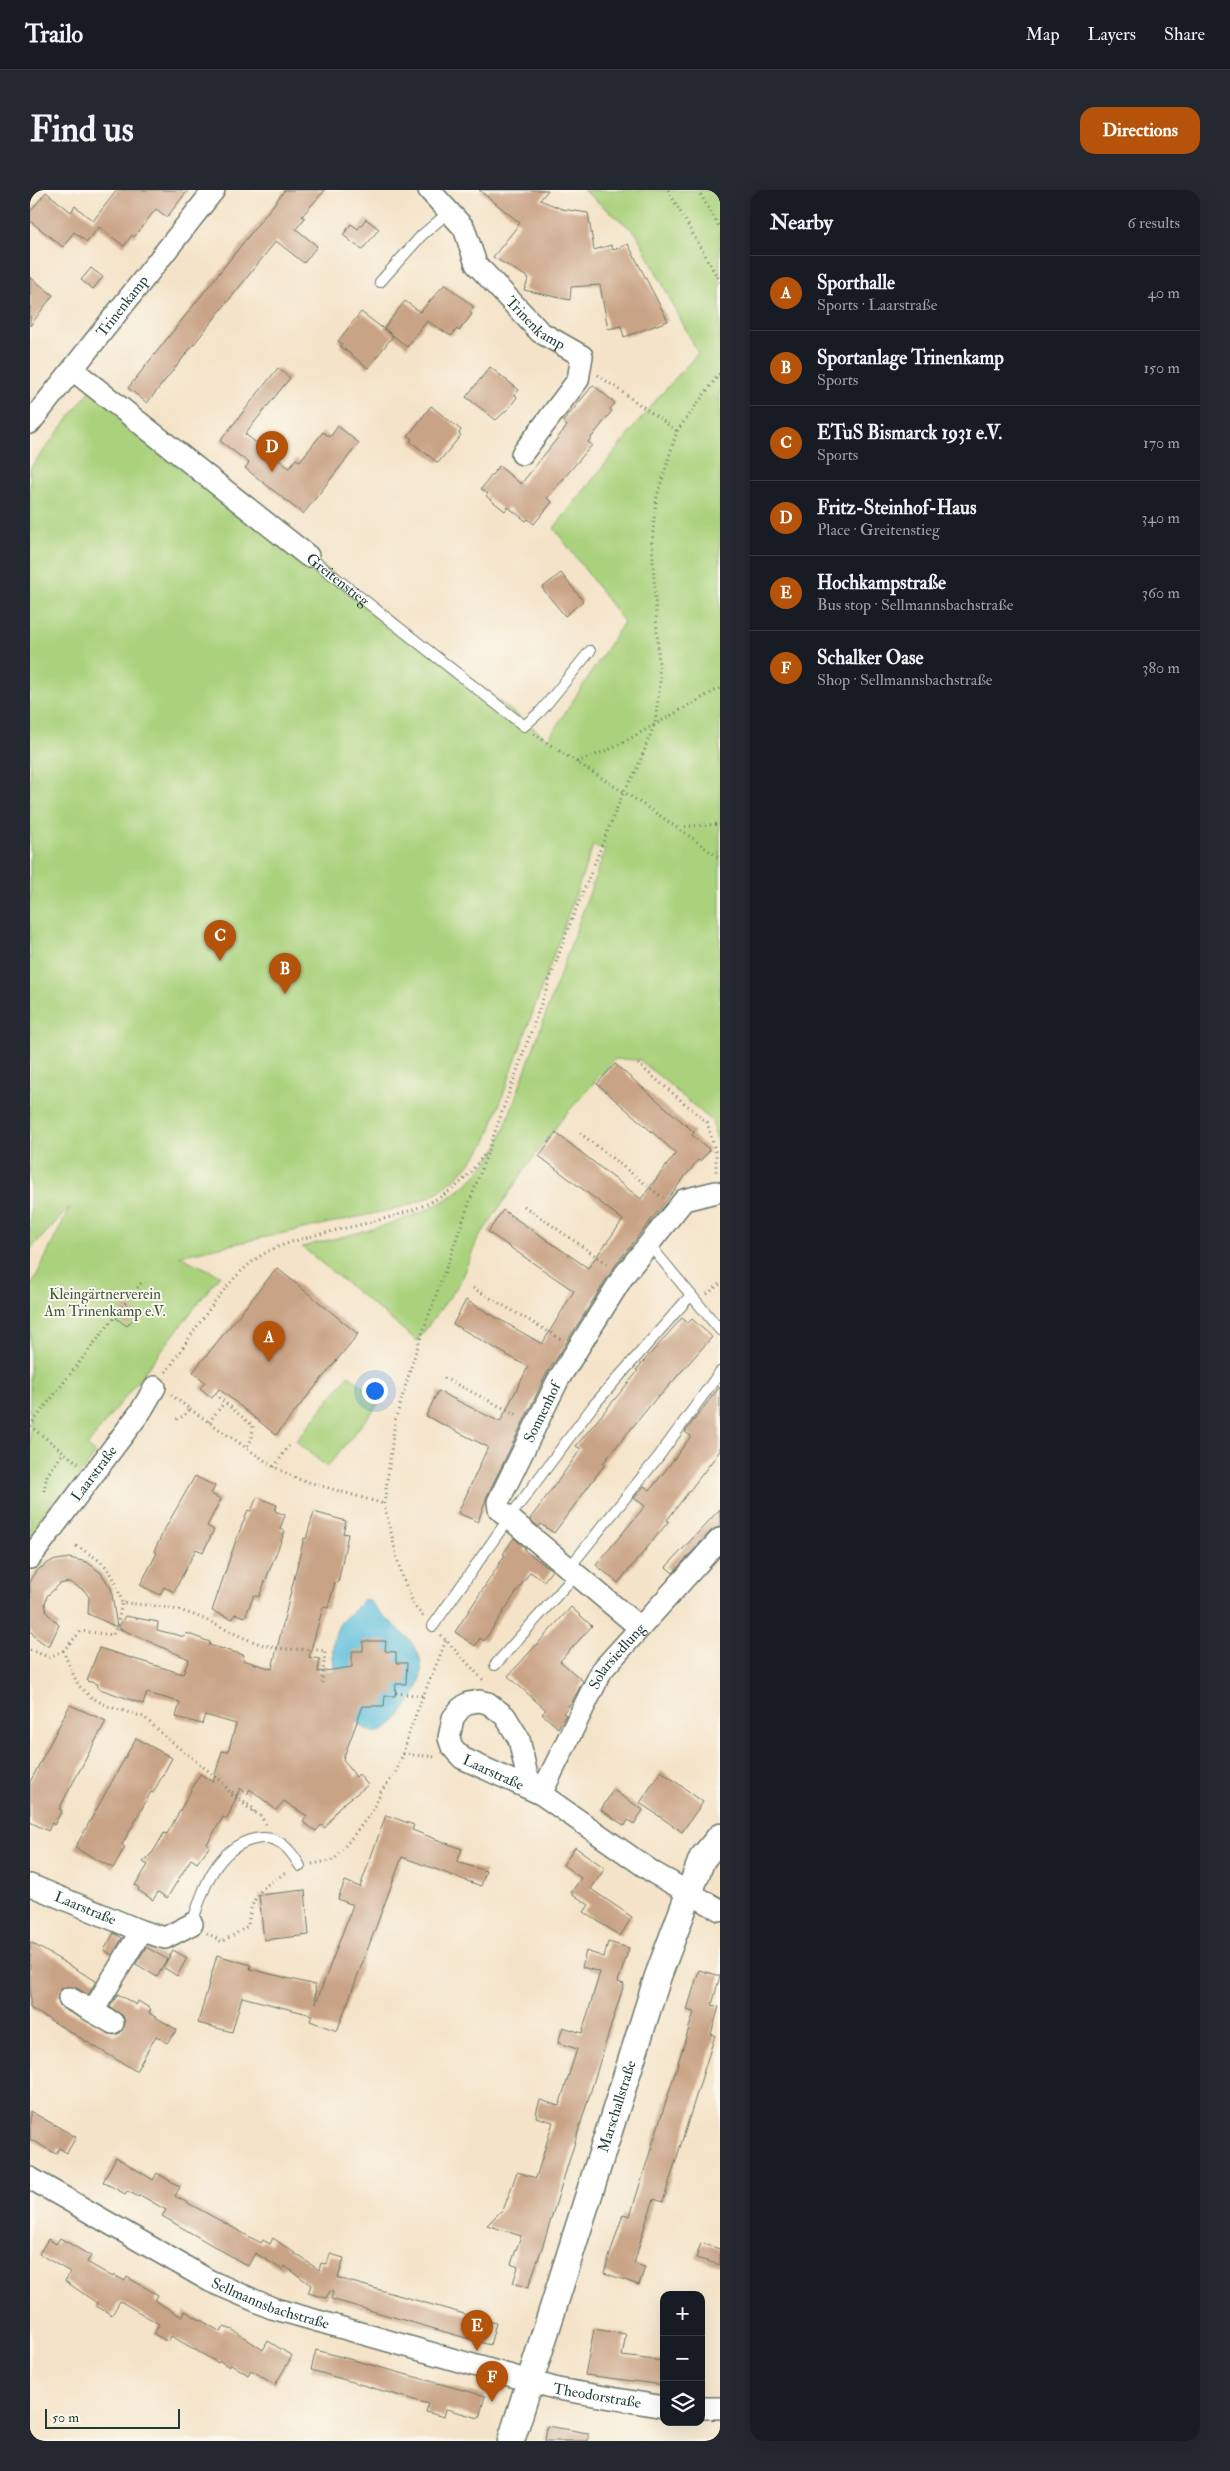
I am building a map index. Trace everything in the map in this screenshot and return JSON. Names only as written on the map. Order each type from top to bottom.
[{"type":"street","name":"Trinenkamp","points":[[30,423],[214,190]]},
{"type":"street","name":"Trinenkamp","points":[[429,190],[464,228],[476,264],[540,332],[582,356],[578,380],[522,454]]},
{"type":"street","name":"Greitenstieg","points":[[72,370],[308,556]]},
{"type":"street","name":"Sonnenhof","points":[[639,1627],[509,1518],[499,1509],[498,1502],[535,1424],[576,1348],[624,1275],[676,1207],[684,1200],[716,1192]]},
{"type":"street","name":"Laarstraße","points":[[30,1558],[141,1411],[155,1387]]},
{"type":"street","name":"Solarsiedlung","points":[[541,1794],[602,1670],[720,1539]]},
{"type":"street","name":"Laarstraße","points":[[541,1794],[527,1776],[523,1753],[513,1726],[494,1707],[479,1701],[468,1703],[453,1718],[449,1738],[452,1747],[462,1758],[541,1794],[654,1873],[688,1894],[720,1910]]},
{"type":"street","name":"Marschallstraße","points":[[512,2441],[658,1976],[702,1859],[720,1837]]},
{"type":"street","name":"Laarstraße","points":[[30,1885],[141,1931],[165,1938],[192,1924]]},
{"type":"street","points":[[93,2011],[141,1931]]},
{"type":"street","points":[[69,1998],[113,2023]]},
{"type":"street","name":"Sellmannsbachstraße","points":[[30,2178],[210,2281],[272,2308],[531,2382]]},
{"type":"street","name":"Theodorstraße","points":[[531,2382],[614,2400],[660,2406]]},
{"type":"street","points":[[705,2408],[720,2408]]},
{"type":"lane","points":[[380,282],[422,235],[450,212]]},
{"type":"lane","name":"Greitenstieg","points":[[308,556],[524,726]]},
{"type":"lane","points":[[524,726],[541,711],[590,651]]},
{"type":"lane","points":[[648,1243],[720,1330]]},
{"type":"lane","points":[[433,1626],[509,1518],[593,1406],[691,1295]]},
{"type":"lane","points":[[495,1665],[572,1571],[720,1372]]},
{"type":"lane","points":[[192,1924],[205,1886],[228,1852],[248,1840],[272,1839],[290,1849],[300,1866]]},
{"type":"path","points":[[668,190],[720,282]]},
{"type":"path","points":[[698,190],[720,228]]},
{"type":"path","points":[[582,356],[596,374],[677,431]]},
{"type":"path","points":[[494,1707],[490,1686],[415,1607],[401,1574],[384,1504],[395,1421],[416,1351],[568,929],[623,793],[636,771],[655,723],[660,684],[652,542],[656,500],[677,431],[720,373]]},
{"type":"path","points":[[576,763],[613,748],[720,688]]},
{"type":"path","points":[[524,726],[576,763],[679,827],[720,859]]},
{"type":"path","points":[[679,827],[720,824]]},
{"type":"path","points":[[638,1064],[707,1122],[716,1154],[716,1192]]},
{"type":"path","points":[[580,1133],[676,1207]]},
{"type":"path","points":[[384,1504],[298,1479],[274,1467],[245,1449],[166,1391],[155,1387],[237,1274],[269,1252],[385,1218],[430,1202],[461,1182],[488,1151]]},
{"type":"path","points":[[524,1206],[624,1275]]},
{"type":"path","points":[[92,1476],[30,1426],[141,1283]]},
{"type":"path","points":[[473,1288],[576,1348]]},
{"type":"path","points":[[444,1378],[535,1424]]},
{"type":"path","points":[[215,1394],[253,1426],[252,1439],[245,1449]]},
{"type":"path","points":[[209,1422],[224,1403]]},
{"type":"path","points":[[174,1420],[184,1416],[190,1409]]},
{"type":"path","points":[[274,1467],[288,1446]]},
{"type":"path","points":[[44,1491],[47,1475],[64,1452]]},
{"type":"path","points":[[30,1650],[49,1657],[63,1651],[81,1631],[112,1635],[118,1622],[122,1603],[117,1584],[109,1568],[96,1557],[76,1546]]},
{"type":"path","points":[[122,1603],[170,1607],[272,1647],[325,1651],[322,1682]]},
{"type":"path","points":[[192,1924],[222,1942],[248,1926],[249,1908],[258,1893],[270,1881],[300,1866],[334,1860],[372,1812],[381,1792],[396,1772],[410,1727],[425,1696],[446,1640]]},
{"type":"path","points":[[63,1651],[78,1685],[91,1697],[107,1706],[144,1717],[231,1792],[254,1809],[255,1814],[260,1814],[272,1839]]},
{"type":"path","points":[[396,1693],[425,1696]]},
{"type":"path","points":[[403,1754],[462,1758]]},
{"type":"green space","name":"Kleingärtnerverein Am Trinenkamp e.V.","points":[[583,190],[720,190],[720,1153],[712,1121],[640,1060],[615,1059],[566,1114],[529,1163],[477,1241],[459,1284],[417,1341],[302,1247],[390,1224],[432,1207],[451,1196],[469,1182],[488,1160],[498,1146],[605,850],[593,846],[486,1142],[474,1158],[446,1186],[418,1202],[399,1208],[179,1256],[220,1275],[87,1446],[96,1454],[30,1539],[30,1289],[70,1207],[30,1250],[30,468],[92,388],[548,739],[624,622],[554,528],[656,400],[698,353],[636,233]]},
{"type":"green space","points":[[349,1375],[381,1401],[327,1467],[296,1441]]},
{"type":"water","points":[[365,1599],[371,1602],[404,1634],[415,1648],[421,1663],[421,1676],[417,1688],[399,1718],[382,1731],[375,1732],[367,1730],[353,1715],[340,1686],[333,1659],[334,1641],[339,1624]]},
{"type":"building","points":[[117,190],[188,190],[167,217],[156,209],[134,237],[132,235],[124,246],[99,227],[87,242],[74,232],[63,247],[30,221],[30,212],[46,192],[71,212],[75,206],[93,221]]},
{"type":"building","points":[[285,190],[325,190],[302,216],[305,218],[296,229],[317,246],[304,263],[276,241],[147,403],[128,388]]},
{"type":"building","points":[[479,190],[548,190],[540,200],[562,209],[588,213],[594,250],[611,245],[613,250],[628,244],[668,321],[624,337],[621,326],[608,329],[600,285],[571,287],[570,300],[524,290],[529,278],[493,257],[520,223]]},
{"type":"building","points":[[366,219],[379,229],[362,250],[343,235],[351,224],[358,229]]},
{"type":"building","points":[[91,268],[103,277],[93,289],[81,280]]},
{"type":"building","points":[[30,277],[53,295],[30,326]]},
{"type":"building","points":[[445,284],[474,307],[470,312],[472,314],[459,331],[457,329],[451,336],[427,321],[407,347],[384,328],[405,301],[420,312]]},
{"type":"building","points":[[361,312],[393,336],[368,368],[340,346],[342,344],[338,341]]},
{"type":"building","points":[[490,367],[519,390],[515,395],[517,397],[509,408],[496,420],[466,397]]},
{"type":"building","points":[[278,368],[290,378],[245,434],[289,468],[296,459],[300,461],[323,432],[330,437],[338,426],[359,443],[303,514],[245,468],[249,463],[220,441]]},
{"type":"building","points":[[593,385],[615,403],[610,409],[612,411],[588,442],[592,445],[547,498],[552,502],[534,524],[528,519],[526,521],[508,507],[505,511],[486,496],[488,494],[481,489],[499,466],[521,484],[567,426],[563,422]]},
{"type":"building","points":[[431,406],[461,430],[459,433],[461,435],[438,463],[410,441],[412,439],[408,436]]},
{"type":"building","points":[[561,573],[583,601],[565,616],[542,588]]},
{"type":"building","points":[[615,1064],[694,1132],[692,1135],[710,1150],[700,1161],[698,1160],[614,1267],[547,1373],[487,1496],[478,1522],[458,1513],[488,1447],[426,1416],[438,1391],[500,1422],[528,1367],[453,1324],[466,1300],[542,1344],[574,1291],[488,1232],[503,1210],[588,1268],[623,1220],[539,1156],[556,1133],[641,1199],[676,1153],[597,1084]]},
{"type":"building","points":[[277,1268],[358,1334],[276,1435],[219,1389],[212,1398],[200,1388],[205,1382],[193,1372]]},
{"type":"building","points":[[126,1305],[138,1313],[127,1326],[116,1318]]},
{"type":"building","points":[[682,1318],[688,1323],[692,1319],[712,1337],[658,1396],[603,1463],[605,1464],[554,1533],[541,1524],[539,1527],[530,1519],[581,1449],[576,1446],[638,1371],[636,1370]]},
{"type":"building","points":[[720,1386],[720,1451],[667,1520],[669,1521],[618,1583],[596,1565],[645,1506],[634,1498],[644,1486],[650,1490],[671,1463],[691,1436],[685,1432]]},
{"type":"building","points":[[195,1476],[215,1486],[211,1494],[221,1499],[207,1526],[214,1530],[203,1552],[196,1549],[174,1592],[164,1587],[160,1595],[140,1585],[157,1553],[154,1551],[167,1525]]},
{"type":"building","points":[[257,1497],[277,1505],[275,1511],[285,1515],[280,1529],[285,1531],[259,1597],[254,1595],[245,1617],[235,1614],[233,1619],[212,1611],[236,1540],[248,1510],[251,1511]]},
{"type":"building","points":[[720,1509],[720,1527],[711,1531],[673,1573],[666,1567]]},
{"type":"building","points":[[314,1512],[346,1521],[343,1533],[348,1534],[338,1583],[335,1582],[328,1608],[323,1607],[309,1657],[320,1659],[318,1672],[352,1667],[352,1651],[363,1651],[363,1641],[386,1641],[385,1651],[396,1652],[396,1663],[407,1663],[406,1684],[396,1684],[395,1696],[385,1696],[384,1706],[363,1706],[343,1759],[356,1777],[359,1774],[368,1785],[339,1807],[325,1828],[321,1825],[316,1831],[303,1822],[307,1816],[284,1801],[276,1810],[250,1789],[247,1794],[240,1788],[227,1819],[223,1817],[207,1844],[210,1846],[197,1863],[191,1859],[167,1898],[158,1892],[153,1900],[138,1890],[139,1888],[135,1885],[148,1865],[143,1862],[153,1852],[164,1833],[167,1834],[200,1774],[213,1782],[222,1751],[228,1752],[236,1724],[205,1715],[202,1724],[176,1717],[180,1702],[147,1693],[143,1704],[97,1688],[98,1684],[87,1681],[99,1648],[183,1674],[189,1659],[118,1628],[125,1616],[158,1622],[157,1630],[185,1637],[186,1633],[210,1642],[209,1645],[244,1655],[243,1660],[272,1669],[304,1538],[306,1539]]},
{"type":"building","points":[[514,1538],[525,1548],[524,1550],[552,1570],[544,1581],[530,1572],[484,1641],[480,1638],[475,1646],[455,1632]]},
{"type":"building","points":[[69,1558],[87,1562],[101,1573],[111,1588],[117,1627],[88,1614],[89,1597],[84,1590],[69,1582],[60,1584],[47,1596],[45,1604],[47,1613],[59,1625],[49,1647],[35,1637],[30,1630],[30,1580],[36,1571],[51,1561]]},
{"type":"building","points":[[571,1607],[592,1626],[560,1661],[583,1681],[572,1702],[563,1713],[566,1715],[558,1728],[542,1714],[546,1710],[508,1676]]},
{"type":"building","points":[[70,1705],[106,1721],[59,1809],[62,1810],[54,1825],[52,1823],[48,1831],[30,1822],[30,1782]]},
{"type":"building","points":[[136,1738],[172,1758],[122,1845],[125,1847],[113,1868],[75,1848]]},
{"type":"building","points":[[661,1771],[703,1802],[682,1832],[640,1803]]},
{"type":"building","points":[[613,1790],[643,1810],[634,1824],[628,1820],[625,1826],[601,1810]]},
{"type":"building","points":[[386,1815],[414,1825],[412,1830],[462,1849],[457,1862],[486,1871],[481,1886],[402,1857],[337,2031],[310,2021],[312,2015],[242,1997],[232,2032],[198,2023],[217,1955],[251,1965],[250,1969],[315,1985],[316,2003],[353,1905],[338,1899],[345,1881],[360,1887]]},
{"type":"building","points":[[575,1847],[605,1868],[591,1889],[632,1917],[620,1936],[584,1912],[589,1905],[571,1893],[581,1878],[563,1865]]},
{"type":"building","points":[[305,1890],[309,1935],[264,1940],[259,1895]]},
{"type":"building","points":[[114,1933],[122,1938],[112,1955],[104,1950]]},
{"type":"building","points":[[30,1942],[96,1981],[88,1995],[75,1987],[62,1988],[57,1999],[63,2009],[114,2035],[120,2033],[125,2023],[123,2016],[110,2007],[118,1994],[136,2005],[138,2001],[151,2009],[149,2013],[177,2030],[167,2043],[156,2036],[136,2071],[30,2008]]},
{"type":"building","points":[[608,1942],[629,1948],[618,1982],[624,1984],[528,2288],[513,2283],[518,2267],[511,2264],[521,2236],[487,2225],[504,2208],[517,2172],[536,2178],[553,2122],[536,2117],[537,2109],[540,2100],[559,2106],[577,2049],[558,2043],[563,2027],[582,2033],[600,1972],[582,1967],[586,1951],[604,1957]]},
{"type":"building","points":[[146,1947],[167,1959],[157,1977],[136,1964]]},
{"type":"building","points":[[173,1950],[187,1958],[177,1976],[163,1967]]},
{"type":"building","points":[[699,1970],[720,1976],[712,2005],[719,2007],[711,2034],[715,2035],[663,2202],[654,2199],[645,2225],[634,2264],[645,2267],[639,2285],[604,2273],[623,2214],[630,2216],[694,2012],[687,2010]]},
{"type":"building","points":[[30,2111],[76,2137],[67,2153],[59,2148],[56,2154],[30,2139]]},
{"type":"building","points":[[116,2157],[153,2180],[157,2173],[180,2187],[175,2196],[261,2243],[263,2240],[270,2244],[273,2238],[319,2270],[321,2263],[327,2264],[330,2254],[344,2258],[338,2278],[496,2323],[490,2345],[331,2299],[333,2292],[330,2291],[326,2298],[308,2293],[311,2285],[285,2266],[283,2270],[255,2253],[248,2266],[162,2216],[166,2210],[140,2195],[139,2197],[127,2191],[125,2194],[103,2182]]},
{"type":"building","points":[[60,2238],[91,2256],[87,2262],[113,2277],[114,2275],[125,2281],[127,2277],[158,2295],[155,2301],[182,2317],[185,2311],[221,2332],[224,2327],[233,2330],[263,2350],[268,2341],[292,2356],[275,2385],[251,2370],[248,2375],[231,2364],[229,2367],[220,2361],[218,2363],[171,2336],[168,2342],[154,2334],[159,2324],[120,2301],[112,2315],[96,2306],[97,2303],[65,2281],[70,2272],[39,2254],[48,2239],[56,2244]]},
{"type":"building","points":[[701,2243],[720,2249],[720,2265],[696,2258]]},
{"type":"building","points":[[594,2329],[626,2334],[622,2356],[660,2361],[660,2384],[585,2375]]},
{"type":"building","points":[[316,2350],[485,2396],[479,2418],[446,2409],[444,2417],[426,2412],[428,2404],[311,2370]]},
{"type":"building","points":[[547,2426],[588,2433],[588,2441],[545,2441]]},
{"type":"place","name":"Fritz-Steinhof-Haus","points":[[272,472]]},
{"type":"place","name":"ETuS Bismarck 1931 e.V.","points":[[220,961]]},
{"type":"place","name":"Sportanlage Trinenkamp","points":[[285,994]]},
{"type":"place","name":"Sporthalle","points":[[269,1362]]},
{"type":"place","name":"Hochkampstraße","points":[[477,2351]]},
{"type":"place","name":"Schalker Oase","points":[[492,2402]]}]
